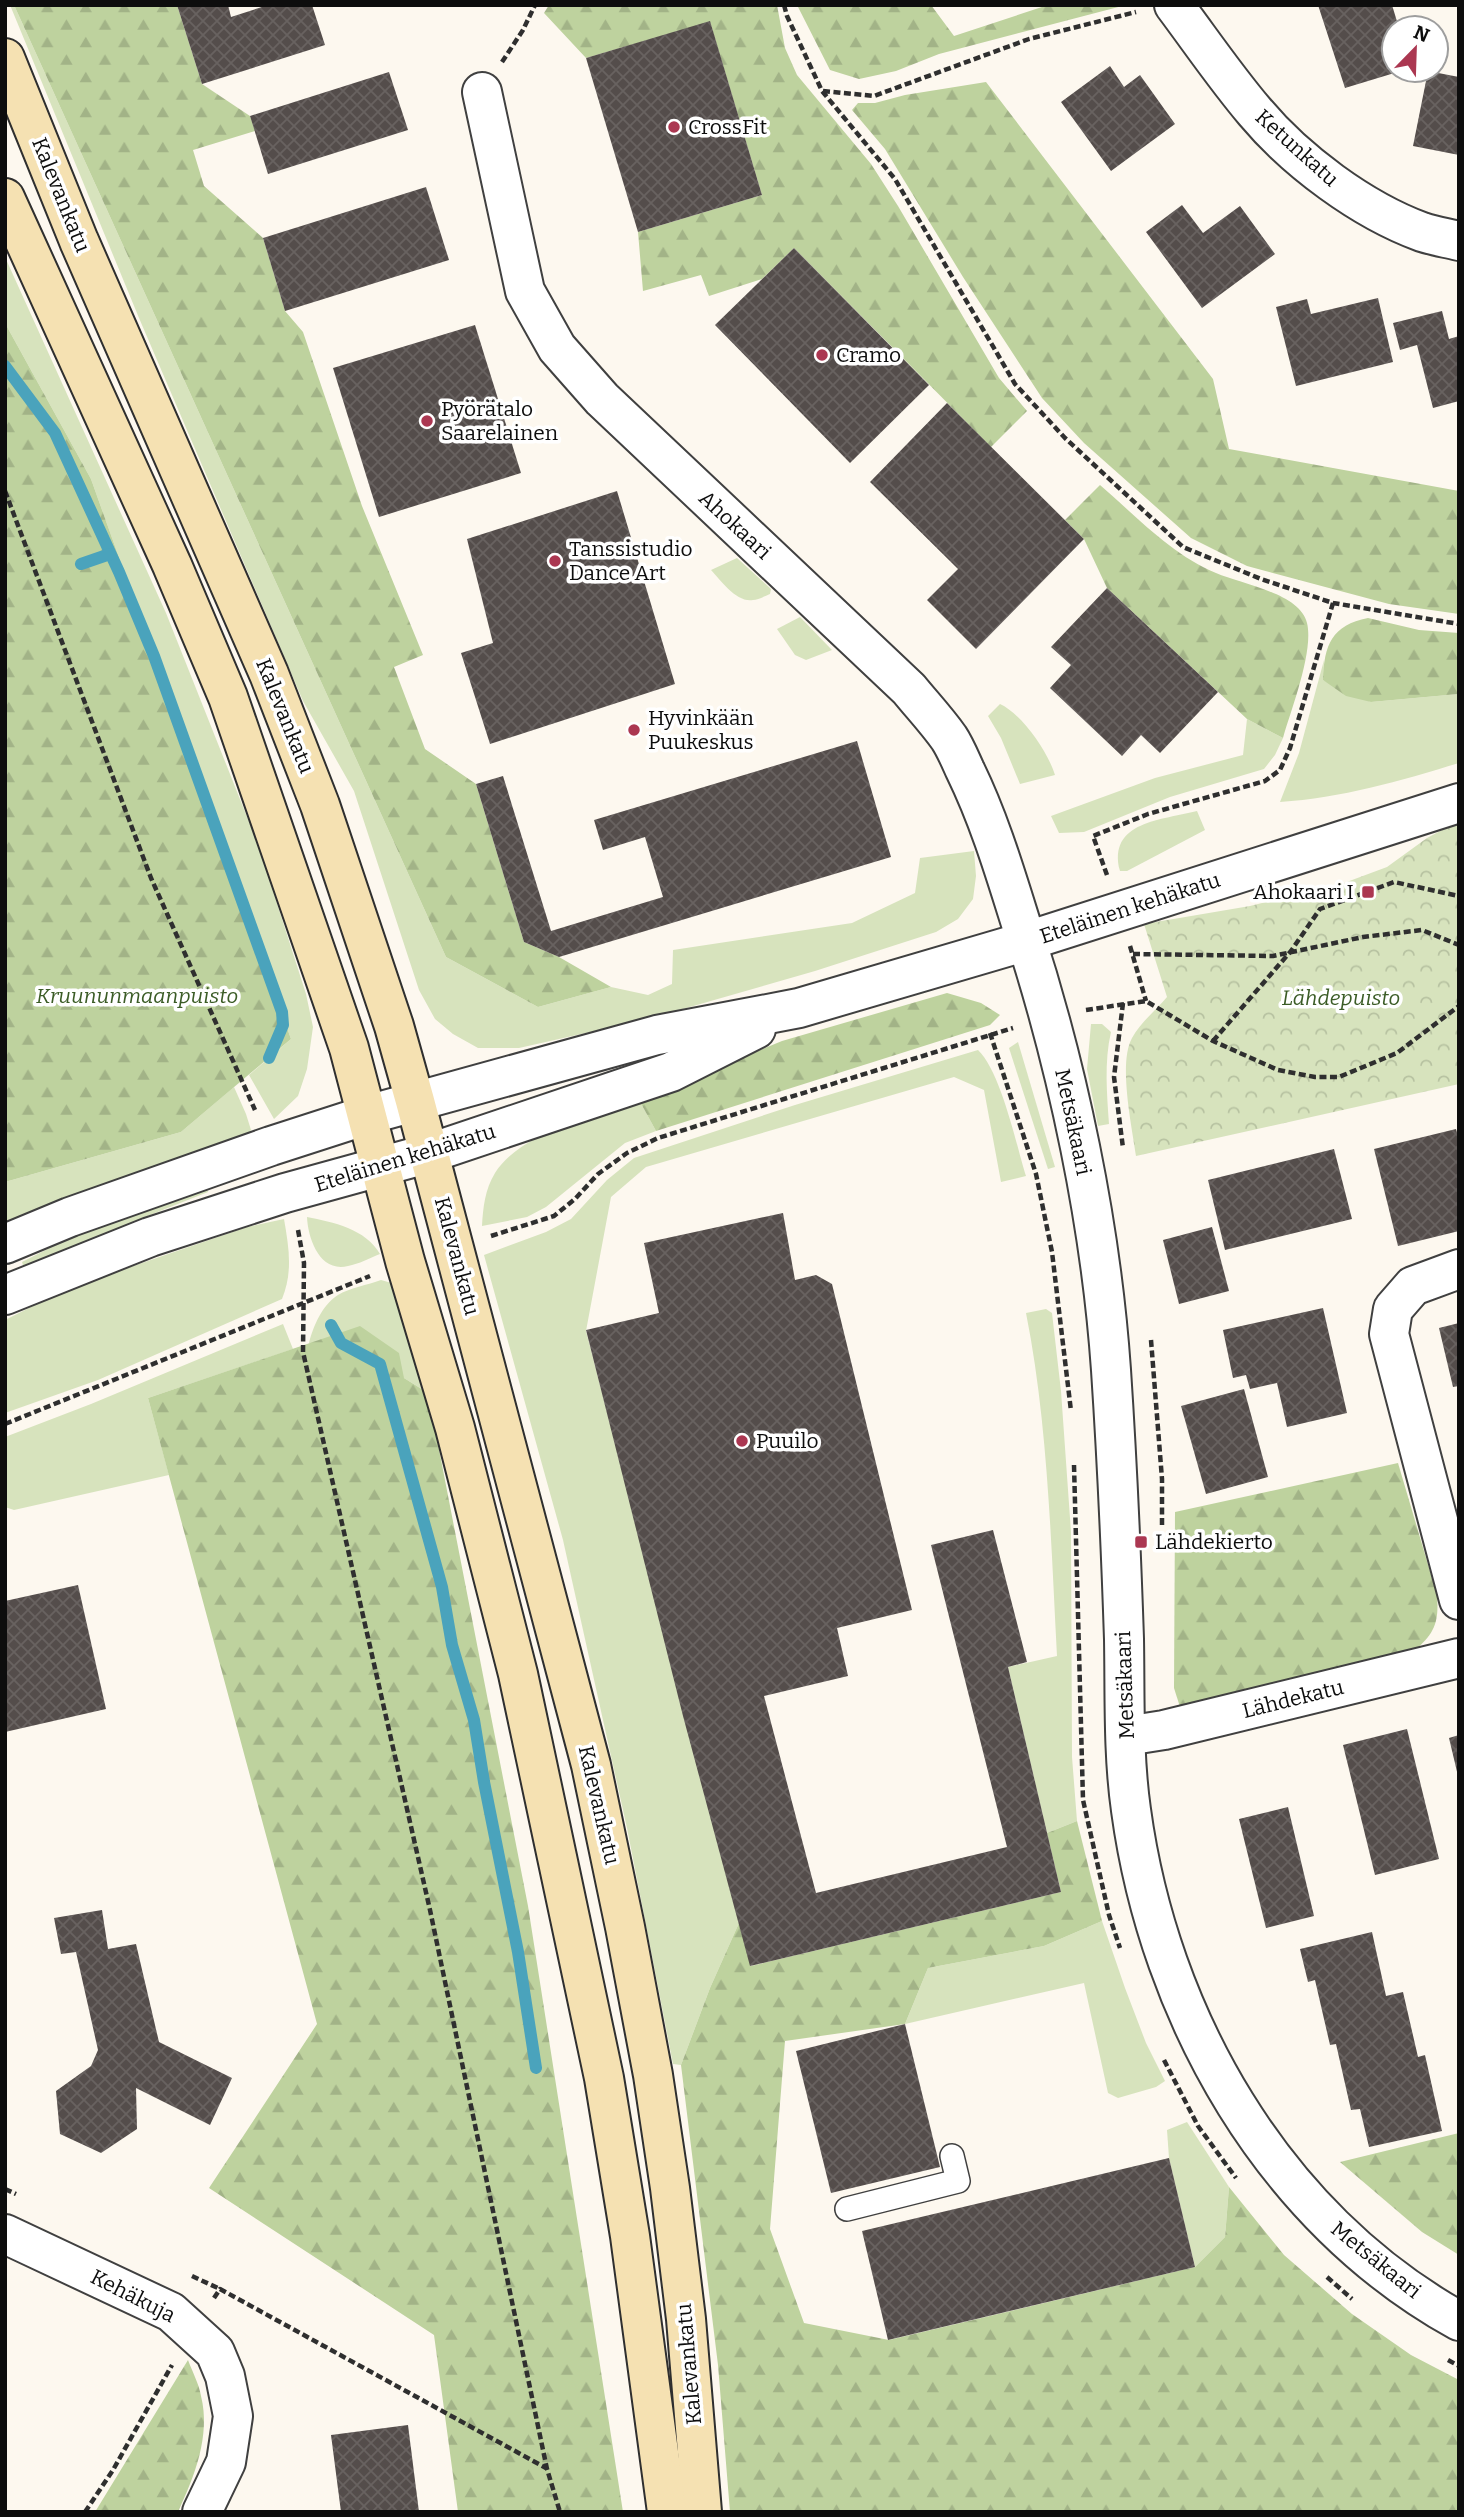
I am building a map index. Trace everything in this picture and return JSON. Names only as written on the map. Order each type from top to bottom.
[{"type":"main road","name":"Kalevankatu","points":[[5,58],[79,241],[269,674],[320,805],[394,1026],[591,1765],[625,1927],[653,2075],[670,2188],[686,2319],[702,2512]]},
{"type":"main road","name":"Kalevankatu","points":[[5,198],[172,565],[228,697],[349,1048],[405,1261],[455,1428],[518,1674],[604,2078],[628,2223],[667,2512]]},
{"type":"street","name":"Ketunkatu","points":[[1174,5],[1255,113],[1294,152],[1336,185],[1375,210],[1423,232],[1459,241]]},
{"type":"street","name":"Ahokaari","points":[[481,92],[524,291],[556,348],[602,399],[909,689],[950,738],[984,807],[1027,941]]},
{"type":"street","name":"Eteläinen kehäkatu","points":[[5,1244],[70,1217],[367,1115],[657,1035],[799,1008],[1027,941],[1459,803]]},
{"type":"street","name":"Metsäkaari","points":[[1027,941],[1051,1019],[1096,1242],[1111,1363],[1121,1522],[1130,1805],[1139,1860],[1160,1942],[1183,2003],[1221,2079],[1242,2116],[1280,2167],[1338,2234],[1404,2287],[1459,2321]]},
{"type":"street","name":"Eteläinen kehäkatu","points":[[5,1295],[150,1237],[285,1193],[430,1153],[671,1072],[799,1008]]},
{"type":"street","points":[[1459,1269],[1413,1286],[1393,1309],[1390,1334],[1459,1600]]},
{"type":"street","name":"Lähdekatu","points":[[1126,1737],[1459,1658]]},
{"type":"street","name":"Kehäkuja","points":[[5,2234],[172,2312],[215,2352],[225,2376],[233,2416],[226,2462],[202,2512]]},
{"type":"lane","points":[[847,2209],[958,2181],[952,2156]]},
{"type":"path","points":[[481,92],[523,30],[535,5]]},
{"type":"path","points":[[784,5],[822,91],[895,179],[1015,384],[1065,438],[1183,547],[1261,579],[1333,603],[1459,624]]},
{"type":"path","points":[[822,91],[874,96],[1028,39],[1137,12]]},
{"type":"path","points":[[5,491],[151,877],[271,1146]]},
{"type":"path","points":[[1146,1001],[1093,836],[1148,814],[1265,781],[1280,770],[1290,748],[1333,603]]},
{"type":"path","points":[[1213,1041],[1291,951],[1320,909],[1394,882],[1459,896]]},
{"type":"path","points":[[1133,954],[1273,956],[1363,937],[1422,930],[1459,945]]},
{"type":"path","points":[[455,1248],[554,1216],[575,1199],[598,1174],[627,1153],[658,1138],[990,1033],[1122,1003],[1146,1001],[1213,1041],[1278,1070],[1315,1077],[1339,1077],[1397,1053],[1459,1006]]},
{"type":"path","points":[[1122,1003],[1114,1077],[1124,1156]]},
{"type":"path","points":[[285,1193],[297,1223],[304,1263],[303,1352],[430,1910],[547,2469],[560,2512]]},
{"type":"path","points":[[5,1424],[405,1261]]},
{"type":"path","points":[[1150,1335],[1162,1479],[1162,1528]]},
{"type":"path","points":[[85,2512],[113,2470],[192,2330],[220,2289],[547,2469]]},
{"type":"green space","points":[[10,5],[14,5],[446,957],[538,1007],[611,987],[648,995],[672,984],[673,950],[852,923],[915,893],[920,858],[974,851],[976,876],[973,899],[958,919],[936,932],[815,971],[648,1019],[519,1048],[478,1048],[453,1034],[435,1019],[419,990],[354,791],[303,701],[139,318]]},
{"type":"green space","points":[[14,5],[177,5],[202,84],[250,116],[255,131],[193,150],[204,186],[263,238],[285,311],[303,332],[362,506],[423,655],[394,667],[425,749],[476,784],[524,942],[559,957],[611,987],[538,1007],[446,957]]},
{"type":"green space","points":[[549,5],[777,5],[785,48],[797,75],[871,164],[999,378],[1027,411],[991,447],[794,248],[762,279],[709,296],[701,275],[643,291],[638,232],[762,195],[710,22],[586,58],[544,13]]},
{"type":"green space","points":[[797,5],[931,5],[954,36],[1048,5],[1126,5],[939,54],[896,71],[859,79],[830,70]]},
{"type":"green space","points":[[986,82],[1213,379],[1229,449],[1459,491],[1459,614],[1389,604],[1247,566],[1191,538],[1084,443],[1042,398],[963,277],[885,149],[852,110],[858,103],[875,103],[905,95]]},
{"type":"green space","points":[[5,257],[166,613],[259,847],[306,994],[313,1027],[307,1069],[298,1096],[274,1119],[249,1075],[291,1039],[91,479],[5,323]]},
{"type":"green space","name":"Kruununmaanpuisto","points":[[5,323],[91,479],[291,1039],[181,1132],[5,1182]]},
{"type":"green space","points":[[1100,485],[1184,556],[1216,573],[1282,597],[1302,613],[1307,623],[1308,635],[1305,664],[1283,738],[1247,719],[1107,588],[1084,539],[1065,520]]},
{"type":"green space","points":[[737,558],[771,589],[770,594],[755,600],[741,598],[711,570]]},
{"type":"green space","points":[[800,617],[832,650],[806,660],[795,655],[777,629]]},
{"type":"green space","points":[[1368,618],[1419,630],[1459,633],[1459,694],[1371,702],[1346,696],[1323,680],[1325,657],[1332,638],[1346,626]]},
{"type":"green space","points":[[1324,660],[1323,680],[1371,702],[1459,694],[1459,763],[1348,793],[1280,802],[1299,753]]},
{"type":"green space","points":[[1000,704],[1017,716],[1033,735],[1047,756],[1055,775],[1020,784],[1001,738],[988,716]]},
{"type":"green space","points":[[1247,719],[1283,738],[1264,769],[1170,797],[1084,832],[1059,833],[1051,816],[1155,778],[1243,755]]},
{"type":"green space","points":[[1197,811],[1205,830],[1127,871],[1120,871],[1118,854],[1122,842],[1130,832],[1154,821]]},
{"type":"green space","name":"Lähdepuisto","points":[[1459,821],[1459,1084],[1136,1156],[1127,1096],[1128,1049],[1139,1027],[1167,997],[1144,924],[1250,906],[1344,883],[1387,867],[1427,838]]},
{"type":"green space","points":[[947,993],[981,1003],[1000,1015],[990,1025],[656,1131],[639,1100],[782,1041]]},
{"type":"green space","points":[[1091,1024],[1102,1024],[1111,1032],[1107,1066],[1109,1124],[1098,1126],[1087,1069]]},
{"type":"green space","points":[[1018,1042],[1055,1167],[1048,1169],[1009,1048]]},
{"type":"green space","points":[[978,1050],[994,1074],[1001,1091],[1026,1176],[1001,1182],[984,1090],[954,1077],[646,1167],[611,1197],[586,1331],[739,1923],[710,1988],[681,2065],[673,2064],[627,1828],[563,1540],[484,1255],[546,1232],[571,1219],[607,1180],[634,1158],[795,1105]]},
{"type":"green space","points":[[234,1087],[251,1130],[246,1137],[5,1224],[5,1182],[181,1132]]},
{"type":"green space","points":[[639,1100],[656,1131],[625,1143],[546,1207],[527,1217],[482,1226],[484,1206],[495,1173],[522,1146],[560,1127]]},
{"type":"green space","points":[[206,1186],[208,1192],[150,1215],[25,1272],[22,1262],[81,1232]]},
{"type":"green space","points":[[307,1217],[338,1224],[358,1233],[374,1245],[380,1254],[348,1266],[330,1264],[317,1252],[313,1244]]},
{"type":"green space","points":[[284,1219],[289,1269],[282,1299],[98,1380],[5,1413],[5,1320],[69,1288],[247,1227]]},
{"type":"green space","points":[[381,1280],[395,1284],[428,1393],[404,1378],[309,1343],[319,1317],[332,1299],[348,1290]]},
{"type":"green space","points":[[1046,1309],[1052,1313],[1061,1391],[1071,1532],[1072,1757],[1077,1821],[1047,1833],[1008,1667],[1057,1656],[1044,1440],[1026,1313]]},
{"type":"green space","points":[[283,1324],[293,1349],[148,1398],[169,1475],[14,1510],[5,1507],[5,1437]]},
{"type":"green space","points":[[360,1326],[399,1353],[404,1378],[428,1393],[528,1906],[623,2512],[458,2512],[434,2335],[209,2188],[317,2024],[148,1398]]},
{"type":"green space","points":[[1398,1463],[1437,1595],[1436,1620],[1427,1638],[1414,1651],[1180,1707],[1174,1688],[1175,1512]]},
{"type":"green space","points":[[1077,1821],[1102,1921],[1044,1946],[928,1968],[905,2024],[785,2041],[770,2229],[804,2323],[889,2340],[1195,2267],[1225,2237],[1229,2187],[1284,2255],[1352,2314],[1411,2355],[1459,2380],[1459,2512],[730,2512],[718,2365],[681,2065],[710,1988],[739,1923],[751,1966],[1061,1892],[1047,1833]]},
{"type":"green space","points":[[1102,1921],[1146,2043],[1165,2081],[1156,2087],[1118,2098],[1108,2093],[1084,1983],[905,2024],[928,1968],[1044,1946]]},
{"type":"green space","points":[[1187,2122],[1229,2187],[1225,2237],[1195,2267],[1169,2158],[1167,2130]]},
{"type":"green space","points":[[1459,2133],[1459,2255],[1422,2232],[1340,2162]]},
{"type":"green space","points":[[188,2360],[200,2391],[204,2426],[195,2470],[178,2512],[95,2512]]},
{"type":"building","points":[[177,5],[228,5],[231,17],[268,5],[312,5],[325,45],[202,84]]},
{"type":"building","points":[[1318,5],[1392,5],[1395,14],[1380,14],[1380,77],[1345,88]]},
{"type":"building","name":"CrossFit","points":[[710,21],[762,195],[638,232],[586,58]]},
{"type":"building","points":[[1110,66],[1124,87],[1140,75],[1175,124],[1111,171],[1061,102]]},
{"type":"building","points":[[389,72],[408,130],[268,174],[250,116]]},
{"type":"building","points":[[1450,75],[1459,77],[1459,155],[1413,146],[1425,84],[1450,84]]},
{"type":"building","points":[[426,187],[449,260],[285,311],[263,238]]},
{"type":"building","points":[[1182,205],[1203,233],[1240,206],[1275,254],[1202,308],[1146,232]]},
{"type":"building","name":"Cramo","points":[[794,248],[929,385],[850,463],[715,325]]},
{"type":"building","points":[[1378,298],[1393,362],[1296,386],[1276,307],[1307,299],[1311,314]]},
{"type":"building","points":[[1442,311],[1449,339],[1459,336],[1459,401],[1433,408],[1417,345],[1400,350],[1393,323]]},
{"type":"building","name":"Pyörätalo Saarelainen","points":[[475,325],[521,473],[379,517],[333,368]]},
{"type":"building","points":[[947,403],[1084,539],[976,649],[927,600],[958,569],[870,482]]},
{"type":"building","points":[[617,491],[675,684],[490,744],[461,653],[493,643],[467,539]]},
{"type":"building","points":[[1107,588],[1218,692],[1160,753],[1141,735],[1122,756],[1050,688],[1071,665],[1051,647]]},
{"type":"building","points":[[857,741],[891,857],[559,957],[524,942],[476,784],[503,776],[551,931],[663,897],[645,837],[603,850],[594,820]]},
{"type":"building","points":[[1456,1129],[1459,1140],[1459,1231],[1398,1246],[1374,1149]]},
{"type":"building","points":[[1334,1149],[1352,1219],[1225,1250],[1208,1180]]},
{"type":"building","name":"Puuilo","points":[[783,1213],[795,1280],[816,1275],[832,1284],[912,1610],[837,1628],[848,1676],[764,1696],[816,1893],[1007,1847],[931,1545],[993,1530],[1027,1662],[1008,1667],[1061,1892],[750,1966],[683,1716],[586,1330],[659,1313],[644,1243]]},
{"type":"building","points":[[1212,1227],[1229,1291],[1179,1304],[1163,1240]]},
{"type":"building","points":[[1323,1308],[1347,1413],[1287,1427],[1277,1383],[1250,1389],[1246,1375],[1233,1378],[1223,1330]]},
{"type":"building","points":[[1459,1323],[1459,1386],[1453,1387],[1439,1328]]},
{"type":"building","points":[[1244,1389],[1268,1477],[1206,1494],[1181,1406]]},
{"type":"building","points":[[78,1585],[106,1709],[5,1732],[5,1601]]},
{"type":"building","points":[[1407,1729],[1439,1859],[1375,1875],[1343,1745]]},
{"type":"building","points":[[1459,1735],[1459,1776],[1458,1776],[1449,1738]]},
{"type":"building","points":[[1288,1807],[1314,1916],[1266,1928],[1239,1819]]},
{"type":"building","points":[[102,1910],[108,1949],[136,1944],[159,2042],[232,2078],[210,2125],[136,2088],[137,2129],[101,2153],[60,2134],[56,2091],[91,2066],[98,2050],[76,1952],[61,1954],[54,1918]]},
{"type":"building","points":[[1372,1932],[1386,1996],[1403,1992],[1418,2057],[1425,2055],[1442,2131],[1369,2147],[1360,2109],[1351,2110],[1336,2044],[1330,2045],[1315,1980],[1308,1982],[1300,1949]]},
{"type":"building","points":[[905,2024],[940,2167],[831,2193],[796,2051]]},
{"type":"building","points":[[1169,2158],[1195,2267],[888,2340],[862,2231]]},
{"type":"building","points":[[408,2425],[419,2512],[341,2512],[331,2435]]},
{"type":"waterway","points":[[5,366],[55,433],[154,656],[282,1012],[283,1025],[269,1058]]},
{"type":"waterway","points":[[81,564],[110,554]]},
{"type":"waterway","points":[[331,1325],[341,1343],[380,1364],[442,1587],[452,1645],[474,1720],[518,1952],[536,2068]]},
{"type":"place","name":"CrossFit","points":[[674,127]]},
{"type":"place","name":"Cramo","points":[[822,355]]},
{"type":"place","name":"Pyörätalo Saarelainen","points":[[427,421]]},
{"type":"place","name":"Tanssistudio Dance Art","points":[[555,561]]},
{"type":"place","name":"Hyvinkään Puukeskus","points":[[634,730]]},
{"type":"place","name":"Ahokaari I","points":[[1368,892]]},
{"type":"place","name":"Puuilo","points":[[742,1441]]},
{"type":"place","name":"Lähdekierto","points":[[1141,1542]]}]
